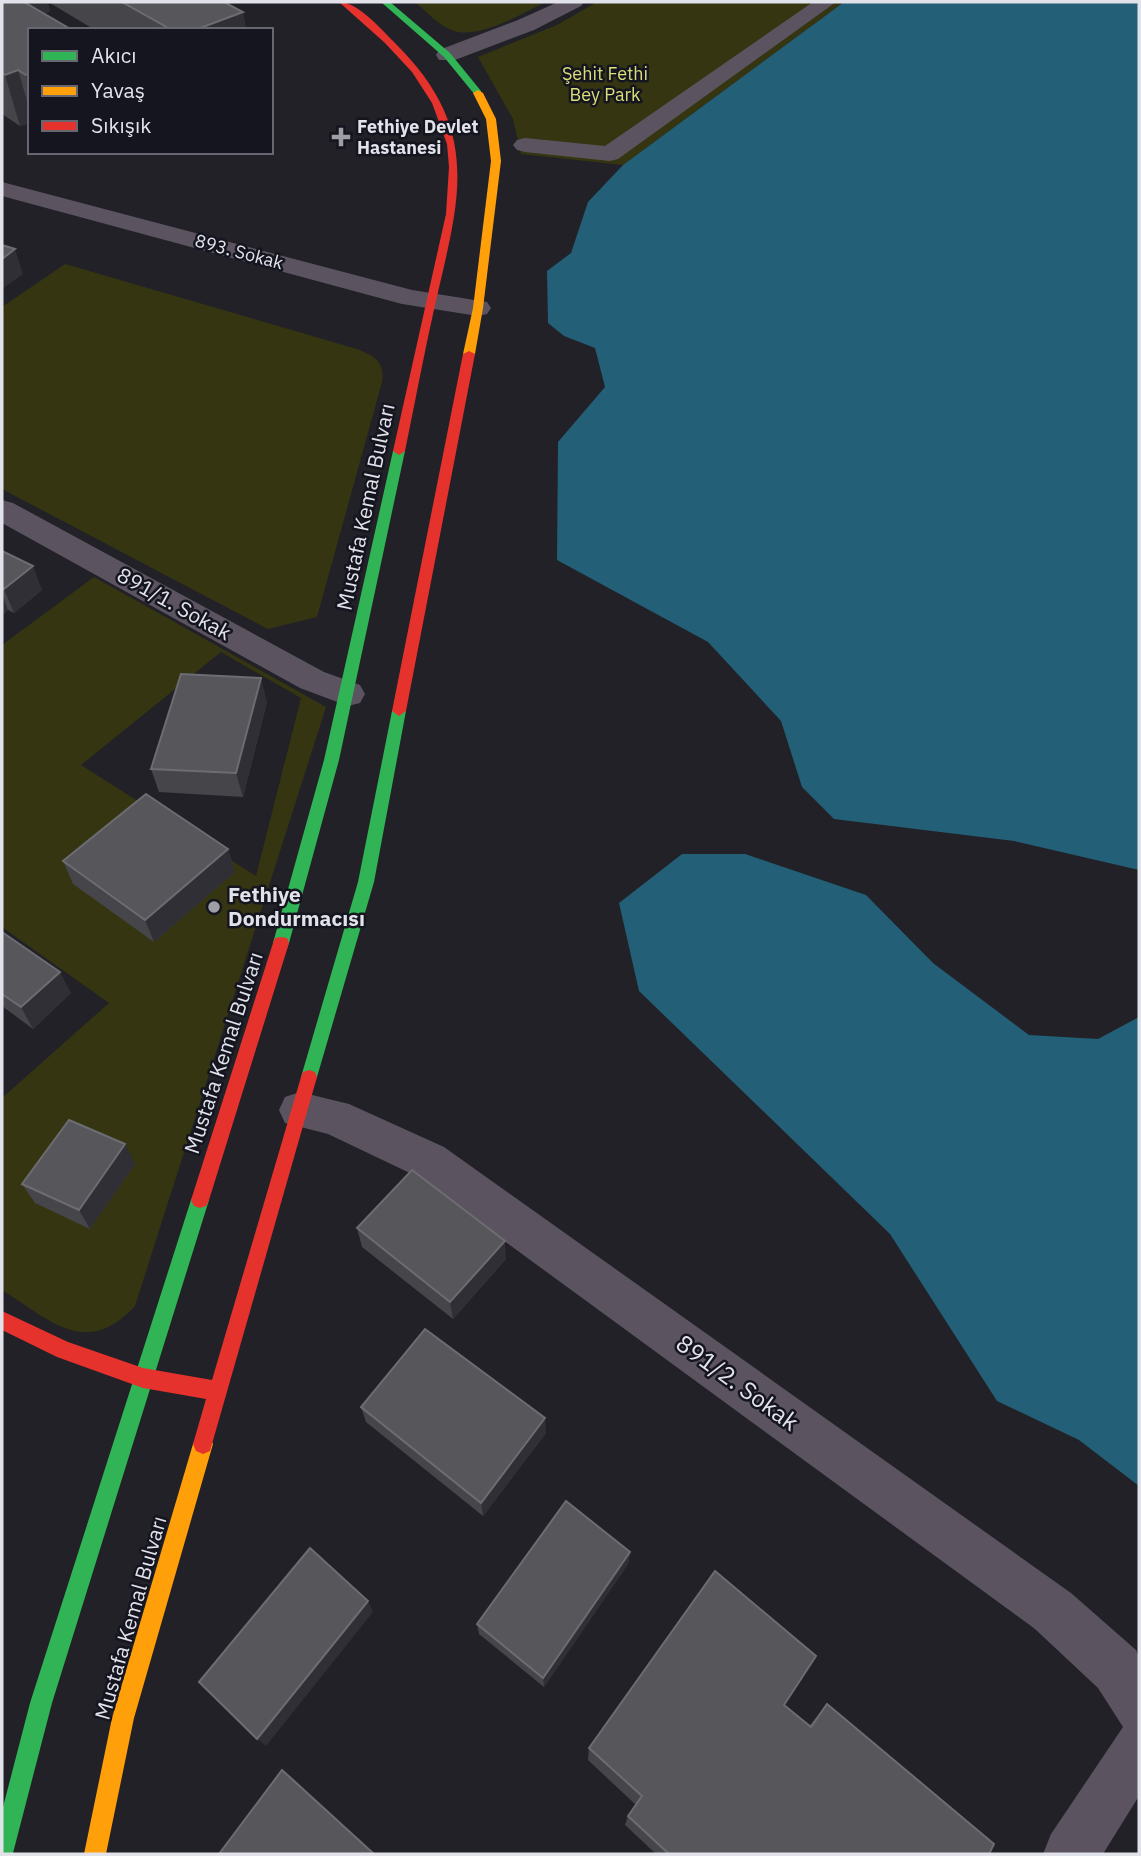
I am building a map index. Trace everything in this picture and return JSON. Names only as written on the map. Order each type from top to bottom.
[{"type":"main road","name":"Mustafa Kemal Bulvarı","points":[[2,1853],[41,1703],[307,861],[337,746],[430,303],[450,224],[454,165],[446,122],[424,80],[391,42],[343,2]]},
{"type":"main road","name":"Mustafa Kemal Bulvarı","points":[[95,1854],[123,1718],[366,882],[478,308],[496,161],[495,135],[480,95],[447,55],[385,2]]},
{"type":"main road","points":[[2,1320],[64,1350],[143,1378],[218,1391]]},
{"type":"street","points":[[447,55],[526,25],[574,2]]},
{"type":"street","points":[[525,145],[610,154],[826,2]]},
{"type":"street","name":"893. Sokak","points":[[6,193],[430,303],[478,308]]},
{"type":"street","name":"891/1. Sokak","points":[[2,510],[313,680],[348,694]]},
{"type":"street","name":"891/2. Sokak","points":[[300,1110],[334,1117],[429,1161],[1053,1611],[1117,1669],[1139,1707]]},
{"type":"street","points":[[1071,1854],[1139,1747]]},
{"type":"green space","points":[[415,2],[546,2],[501,24],[464,33],[444,26]]},
{"type":"green space","name":"Şehit Fethi Bey Park","points":[[597,2],[844,2],[623,165],[521,154],[513,119],[478,57],[557,25]]},
{"type":"green space","points":[[65,264],[357,349],[380,364],[382,382],[317,617],[268,629],[2,489],[2,307]]},
{"type":"green space","points":[[94,577],[326,707],[135,1306],[117,1322],[100,1330],[84,1332],[68,1329],[36,1313],[2,1290],[2,1098],[109,1003],[2,927],[2,645]],"holes":[[[221,652],[301,698],[256,876],[81,765]]]},
{"type":"water","points":[[844,2],[1139,2],[1139,870],[1014,841],[834,819],[802,787],[781,721],[708,642],[557,560],[558,442],[605,387],[595,348],[564,336],[548,323],[547,271],[571,253],[588,202],[623,165]]},
{"type":"water","points":[[682,854],[745,854],[866,895],[933,963],[1029,1035],[1098,1039],[1139,1017],[1139,1486],[1079,1440],[997,1401],[890,1234],[639,991],[619,903]]},
{"type":"building","points":[[2,2],[24,2],[69,28],[28,28],[28,74],[18,70],[5,75],[2,73]]},
{"type":"building","points":[[122,2],[224,2],[243,12],[200,28],[168,28]]},
{"type":"building","points":[[2,245],[15,249],[2,259]]},
{"type":"building","points":[[2,551],[33,566],[4,589],[2,587]]},
{"type":"building","points":[[181,674],[261,678],[236,773],[151,769]]},
{"type":"building","points":[[146,794],[228,849],[145,920],[63,861]]},
{"type":"building","points":[[2,932],[60,972],[21,1007],[2,994]]},
{"type":"building","points":[[69,1120],[125,1144],[79,1210],[22,1184]]},
{"type":"building","points":[[412,1170],[505,1241],[450,1302],[357,1228]]},
{"type":"building","points":[[425,1329],[545,1418],[481,1503],[361,1407]]},
{"type":"building","points":[[566,1501],[630,1552],[543,1678],[477,1624]]},
{"type":"building","points":[[310,1548],[368,1601],[257,1739],[199,1682]]},
{"type":"building","points":[[715,1571],[816,1656],[784,1705],[811,1727],[827,1704],[994,1844],[989,1854],[669,1854],[628,1816],[642,1796],[589,1748]]},
{"type":"building","points":[[282,1770],[374,1854],[219,1854]]},
{"type":"traffic: fast","points":[[385,2],[447,55],[478,93]]},
{"type":"traffic: fast","points":[[281,943],[332,760],[399,451]]},
{"type":"traffic: fast","points":[[309,1077],[366,882],[399,711]]},
{"type":"traffic: fast","points":[[2,1853],[41,1703],[200,1200]]},
{"type":"traffic: slow","points":[[469,354],[478,308],[496,161],[491,119],[478,93]]},
{"type":"traffic: slow","points":[[95,1854],[123,1718],[203,1444]]},
{"type":"traffic: jam","points":[[343,2],[388,41],[427,86],[445,122],[454,167],[454,191],[447,237],[399,451]]},
{"type":"traffic: jam","points":[[399,711],[469,354]]},
{"type":"traffic: jam","points":[[200,1200],[281,943]]},
{"type":"traffic: jam","points":[[203,1444],[309,1077]]},
{"type":"traffic: jam","points":[[2,1320],[64,1350],[143,1378],[218,1391]]},
{"type":"place","name":"Fethiye Devlet Hastanesi","points":[[341,137]]},
{"type":"place","name":"Fethiye Dondurmacısı","points":[[214,907]]}]
